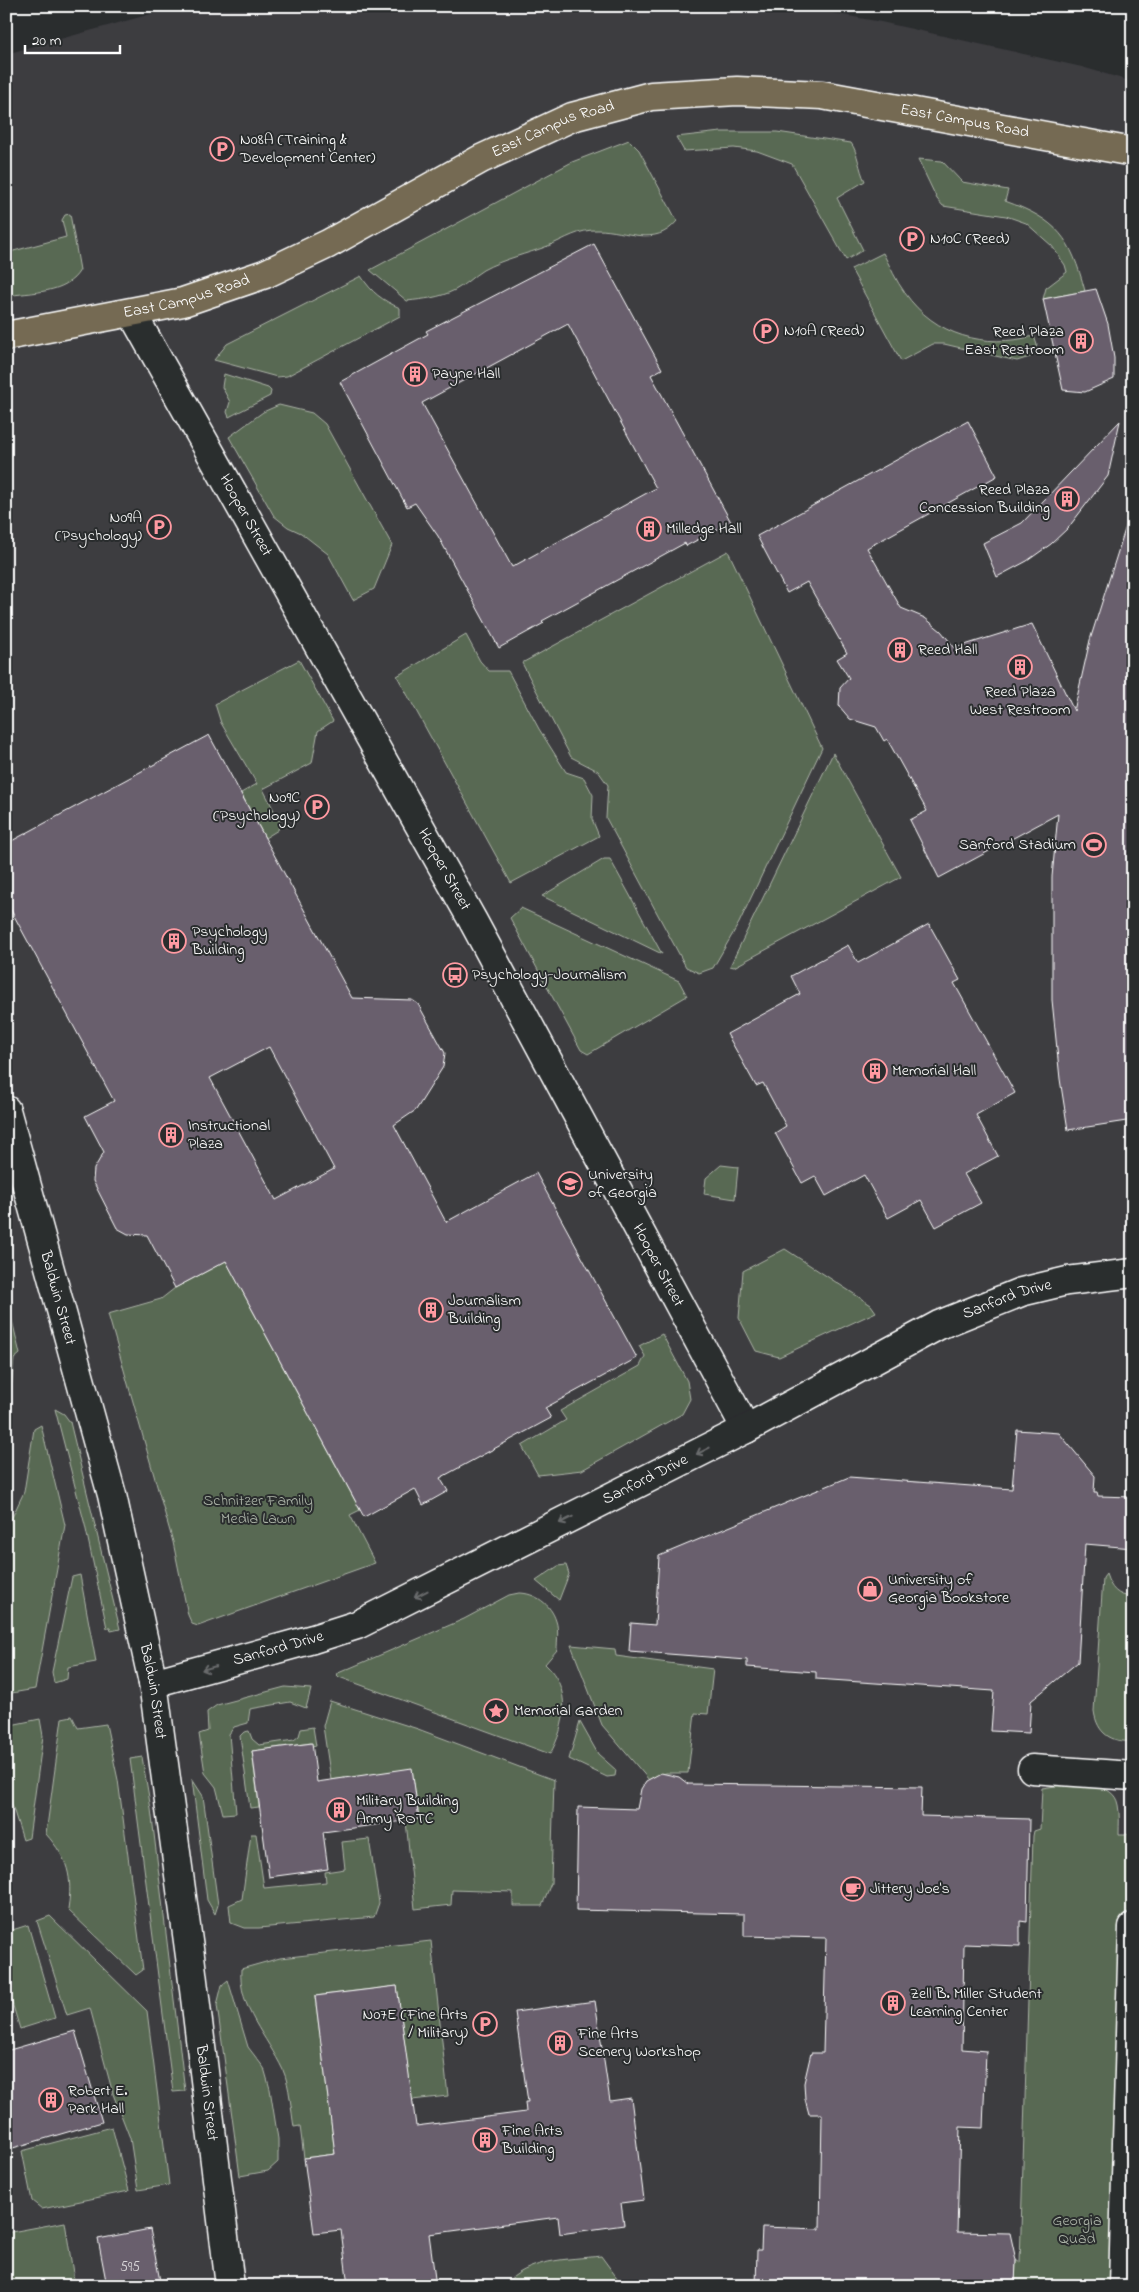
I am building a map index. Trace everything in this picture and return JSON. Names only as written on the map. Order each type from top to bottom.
[{"type":"main road","name":"East Campus Road","points":[[6,336],[183,302],[265,274],[328,244],[488,156],[572,117],[651,96],[737,91],[822,95],[1133,152]]},
{"type":"street","name":"Hooper Street","points":[[132,313],[464,904],[746,1429]]},
{"type":"street","name":"Baldwin Street","points":[[6,1110],[112,1495],[153,1682],[192,1975],[230,2286]]},
{"type":"street","name":"Sanford Drive","points":[[153,1682],[314,1640],[357,1625],[746,1429],[939,1325],[1006,1297],[1067,1281],[1133,1273]]},
{"type":"street","points":[[1032,1769],[1133,1776]]},
{"type":"street","points":[[1123,2286],[1133,1927]]},
{"type":"shaded area","name":"University of Georgia","points":[[180,6],[795,6],[881,22],[1082,67],[1133,82],[1133,2286],[6,2286],[6,54]]},
{"type":"green space","points":[[721,132],[777,132],[851,143],[865,181],[837,198],[863,250],[846,260],[792,164],[757,151],[734,148],[684,151],[676,137]]},
{"type":"green space","points":[[629,140],[639,150],[677,221],[659,234],[640,236],[598,230],[578,233],[548,246],[491,266],[449,293],[419,300],[407,301],[370,270],[572,162]]},
{"type":"green space","points":[[918,159],[942,161],[962,182],[1008,190],[1005,201],[1038,216],[1060,233],[1074,257],[1085,291],[1043,299],[1046,288],[1067,272],[1065,265],[1052,246],[1026,223],[1006,216],[943,206],[937,199]]},
{"type":"green space","points":[[70,214],[80,270],[74,278],[57,288],[6,296],[6,253],[66,237],[62,220],[65,215]]},
{"type":"green space","points":[[883,253],[905,293],[917,308],[931,320],[962,336],[980,339],[997,341],[1016,340],[1034,336],[1037,345],[1033,356],[1017,361],[944,344],[933,344],[901,361],[851,269]]},
{"type":"green space","points":[[361,276],[378,295],[400,308],[400,316],[287,376],[277,377],[214,360],[227,344]]},
{"type":"green space","points":[[224,374],[268,388],[271,391],[270,396],[229,417],[227,412],[230,402],[222,387]]},
{"type":"green space","points":[[279,405],[312,413],[325,424],[392,545],[374,589],[353,600],[328,554],[301,533],[288,527],[274,516],[229,437],[263,412]]},
{"type":"green space","points":[[728,551],[822,748],[739,923],[713,968],[699,973],[686,967],[606,818],[608,785],[598,771],[571,757],[522,663]]},
{"type":"green space","points":[[466,635],[480,661],[489,671],[508,671],[539,729],[566,772],[584,778],[593,795],[592,819],[599,836],[511,883],[397,676]]},
{"type":"green space","points":[[299,660],[333,721],[318,731],[312,763],[263,789],[280,822],[278,830],[265,838],[241,793],[257,784],[221,723],[215,704]]},
{"type":"green space","points":[[833,753],[901,877],[734,967],[730,966]]},
{"type":"green space","points":[[604,859],[610,859],[662,954],[542,896]]},
{"type":"green space","points":[[521,908],[679,981],[687,996],[588,1054],[581,1050],[510,918]]},
{"type":"green space","points":[[721,1165],[738,1167],[735,1199],[704,1194],[706,1178]]},
{"type":"green space","points":[[785,1249],[871,1305],[876,1312],[779,1357],[756,1351],[739,1318],[743,1271]]},
{"type":"green space","name":"Schnitzer Family Media Lawn","points":[[226,1261],[360,1510],[350,1515],[375,1563],[198,1626],[192,1624],[188,1615],[173,1542],[108,1314],[161,1299],[175,1288]]},
{"type":"green space","points":[[11,1316],[20,1354],[14,1359],[6,1440],[6,1318]]},
{"type":"green space","points":[[662,1334],[687,1381],[690,1399],[682,1414],[582,1470],[538,1475],[522,1446],[566,1420],[560,1411],[640,1366],[645,1356],[639,1346]]},
{"type":"green space","points":[[55,1409],[64,1414],[70,1422],[120,1629],[111,1631],[110,1628],[107,1628],[85,1525]]},
{"type":"green space","points":[[41,1425],[65,1525],[35,1689],[6,1694],[6,1530],[24,1492],[34,1429]]},
{"type":"green space","points":[[566,1565],[569,1574],[559,1600],[536,1581],[558,1566]]},
{"type":"green space","points":[[1106,1574],[1115,1591],[1133,1597],[1133,1741],[1118,1740],[1106,1735],[1098,1725],[1094,1711],[1103,1578]]},
{"type":"green space","points":[[80,1575],[96,1662],[68,1667],[67,1679],[54,1683],[52,1672],[72,1577]]},
{"type":"green space","points":[[519,1593],[531,1595],[542,1601],[554,1615],[557,1624],[557,1650],[545,1664],[554,1674],[559,1684],[564,1708],[560,1732],[550,1754],[339,1677],[336,1674],[464,1619],[509,1595]]},
{"type":"green space","points":[[571,1645],[615,1649],[616,1656],[713,1669],[708,1714],[695,1713],[688,1773],[666,1773],[649,1780],[602,1725]]},
{"type":"green space","points":[[285,1687],[311,1689],[306,1708],[290,1702],[250,1709],[248,1723],[234,1727],[229,1734],[236,1813],[223,1814],[216,1787],[205,1773],[199,1734],[208,1731],[207,1712],[217,1705]]},
{"type":"green space","points":[[330,1701],[418,1729],[554,1780],[551,1883],[542,1906],[513,1906],[513,1892],[452,1890],[451,1905],[415,1909],[406,1821],[419,1819],[412,1769],[331,1780],[323,1726]]},
{"type":"green space","points":[[72,1716],[78,1728],[106,1724],[118,1780],[143,1970],[136,1975],[68,1910],[70,1887],[67,1869],[64,1860],[46,1834],[62,1718]]},
{"type":"green space","points":[[40,1719],[43,1736],[29,1838],[23,1840],[6,1786],[6,1726]]},
{"type":"green space","points":[[580,1722],[598,1754],[616,1770],[615,1776],[607,1777],[569,1759]]},
{"type":"green space","points":[[313,1727],[316,1746],[312,1747],[311,1743],[252,1751],[259,1807],[250,1808],[240,1736],[244,1732],[249,1731],[252,1739],[259,1745],[294,1740],[299,1736],[301,1729]]},
{"type":"green space","points":[[142,1757],[151,1809],[185,2091],[173,2092],[130,1759]]},
{"type":"green space","points":[[192,1779],[203,1796],[218,1905],[215,1914],[207,1900]]},
{"type":"green space","name":"Georgia Quad","points":[[1062,1785],[1095,1786],[1110,1792],[1115,1797],[1118,1805],[1119,1834],[1133,1834],[1133,2286],[1015,2286],[1016,2260],[1020,2263],[1033,1836],[1034,1831],[1040,1829],[1042,1788]]},
{"type":"green space","points":[[251,1834],[256,1834],[264,1888],[326,1882],[325,1872],[345,1869],[342,1842],[369,1839],[379,1903],[374,1917],[259,1928],[244,1928],[231,1923],[229,1905],[242,1899]]},
{"type":"green space","points":[[50,1916],[147,2011],[169,2185],[138,2190],[130,2138],[113,2094],[90,2008],[67,2015],[37,1921]]},
{"type":"green space","points":[[28,1925],[55,2018],[20,2029],[6,1983],[6,1932]]},
{"type":"green space","points":[[431,1941],[448,2096],[412,2100],[397,1986],[315,1996],[335,2154],[304,2158],[300,2126],[294,2127],[289,2091],[283,2070],[249,2009],[241,1983],[241,1969],[280,1958]]},
{"type":"green space","points":[[228,1980],[248,2047],[264,2068],[270,2089],[278,2139],[278,2162],[268,2171],[240,2176],[217,2005],[222,1985]]},
{"type":"green space","points":[[112,2127],[129,2191],[42,2209],[32,2201],[22,2151]]},
{"type":"green space","points":[[65,2222],[75,2286],[6,2286],[6,2233]]},
{"type":"green space","points":[[601,2256],[623,2286],[503,2286],[524,2270],[536,2265],[561,2260]]},
{"type":"building","points":[[594,244],[662,369],[651,375],[731,522],[686,546],[685,543],[542,621],[544,623],[499,648],[438,536],[415,503],[407,507],[340,382],[428,334],[426,331]],"holes":[[[568,324],[656,488],[512,567],[422,403]]]},
{"type":"building","name":"Reed Plaza East Restroom","points":[[1096,289],[1108,324],[1114,358],[1114,379],[1085,392],[1063,390],[1043,299]]},
{"type":"building","points":[[968,421],[997,476],[867,548],[901,608],[925,618],[941,631],[955,648],[1032,624],[1074,711],[1090,640],[1127,523],[1133,523],[1133,1120],[1068,1130],[1060,1079],[1052,1000],[1052,877],[1058,814],[939,878],[910,820],[927,811],[887,739],[884,741],[876,727],[850,719],[839,706],[840,688],[849,678],[837,659],[847,653],[807,582],[787,593],[757,536]]},
{"type":"building","name":"Reed Plaza Concession Building","points":[[1120,421],[1108,476],[1068,528],[1051,544],[1027,561],[997,577],[983,543],[1022,523]]},
{"type":"building","points":[[209,735],[352,998],[412,1000],[418,1004],[445,1053],[443,1067],[416,1110],[394,1125],[446,1222],[536,1173],[637,1358],[545,1408],[551,1418],[440,1478],[448,1491],[423,1505],[415,1489],[364,1517],[226,1261],[175,1288],[147,1235],[128,1234],[117,1228],[93,1181],[94,1169],[104,1152],[85,1116],[114,1101],[6,901],[6,844]],"holes":[[[269,1047],[334,1169],[276,1200],[210,1078]]]},
{"type":"building","name":"Memorial Hall","points":[[929,924],[960,980],[954,983],[1015,1093],[976,1115],[998,1156],[964,1174],[981,1203],[936,1227],[921,1200],[888,1218],[864,1175],[826,1196],[815,1176],[802,1183],[775,1133],[786,1126],[763,1083],[756,1086],[727,1034],[800,994],[791,976],[848,945],[858,963]]},
{"type":"building","name":"University of Georgia Bookstore","points":[[1017,1430],[1059,1433],[1095,1476],[1094,1492],[1097,1492],[1098,1496],[1133,1497],[1133,1548],[1085,1544],[1078,1662],[1031,1701],[1029,1733],[991,1731],[994,1691],[816,1679],[816,1672],[747,1667],[747,1660],[629,1651],[631,1623],[655,1625],[659,1556],[849,1477],[1012,1489]]},
{"type":"building","name":"Military Building Army ROTC","points":[[312,1743],[317,1782],[412,1768],[419,1819],[323,1832],[328,1869],[269,1877],[252,1751]]},
{"type":"building","name":"Zell B. Miller Student Learning Center","points":[[661,1773],[679,1777],[688,1784],[922,1787],[921,1816],[1029,1819],[1027,1922],[1020,1921],[1020,1946],[964,1944],[962,2049],[986,2051],[983,2128],[960,2127],[957,2232],[1010,2233],[1016,2260],[1015,2286],[756,2286],[757,2250],[761,2250],[762,2227],[820,2229],[822,2114],[809,2114],[805,2099],[804,2083],[811,2053],[823,2053],[826,1938],[744,1936],[744,1914],[576,1910],[578,1807],[637,1809],[641,1789],[646,1781]]},
{"type":"building","name":"Fine Arts Building","points":[[397,1986],[416,2126],[526,2112],[525,2102],[528,2102],[515,2012],[595,2001],[610,2101],[631,2098],[644,2200],[621,2203],[624,2225],[560,2234],[558,2217],[429,2234],[436,2286],[348,2286],[341,2230],[314,2233],[304,2158],[335,2154],[315,1996]]},
{"type":"building","name":"Robert E. Park Hall","points":[[75,2031],[102,2122],[6,2150],[6,2051]]},
{"type":"building","points":[[150,2229],[161,2286],[107,2286],[98,2239]]},
{"type":"place","name":"N08A (Training & Development Center)","points":[[222,149]]},
{"type":"place","name":"N10C (Reed)","points":[[912,239]]},
{"type":"place","name":"N10A (Reed)","points":[[766,331]]},
{"type":"place","name":"Reed Plaza East Restroom","points":[[1081,341]]},
{"type":"place","name":"Payne Hall","points":[[415,374]]},
{"type":"place","name":"Reed Plaza Concession Building","points":[[1067,499]]},
{"type":"place","name":"N09A (Psychology)","points":[[159,527]]},
{"type":"place","name":"Milledge Hall","points":[[649,529]]},
{"type":"place","name":"Reed Hall","points":[[900,650]]},
{"type":"place","name":"Reed Plaza West Restroom","points":[[1020,667]]},
{"type":"place","name":"N09C (Psychology)","points":[[317,807]]},
{"type":"place","name":"Sanford Stadium","points":[[1094,845]]},
{"type":"place","name":"Psychology Building","points":[[174,941]]},
{"type":"place","name":"Psychology-Journalism","points":[[455,975]]},
{"type":"place","name":"Memorial Hall","points":[[875,1071]]},
{"type":"place","name":"Instructional Plaza","points":[[171,1135]]},
{"type":"place","name":"University of Georgia","points":[[570,1184]]},
{"type":"place","name":"Journalism Building","points":[[431,1310]]},
{"type":"place","name":"University of Georgia Bookstore","points":[[870,1589]]},
{"type":"place","name":"Memorial Garden","points":[[496,1711]]},
{"type":"place","name":"Military Building Army ROTC","points":[[339,1810]]},
{"type":"place","name":"Jittery Joe's","points":[[853,1889]]},
{"type":"place","name":"Zell B. Miller Student Learning Center","points":[[893,2003]]},
{"type":"place","name":"N07E (Fine Arts / Military)","points":[[485,2024]]},
{"type":"place","name":"Fine Arts Scenery Workshop","points":[[560,2043]]},
{"type":"place","name":"Robert E. Park Hall","points":[[51,2100]]},
{"type":"place","name":"Fine Arts Building","points":[[485,2140]]}]
